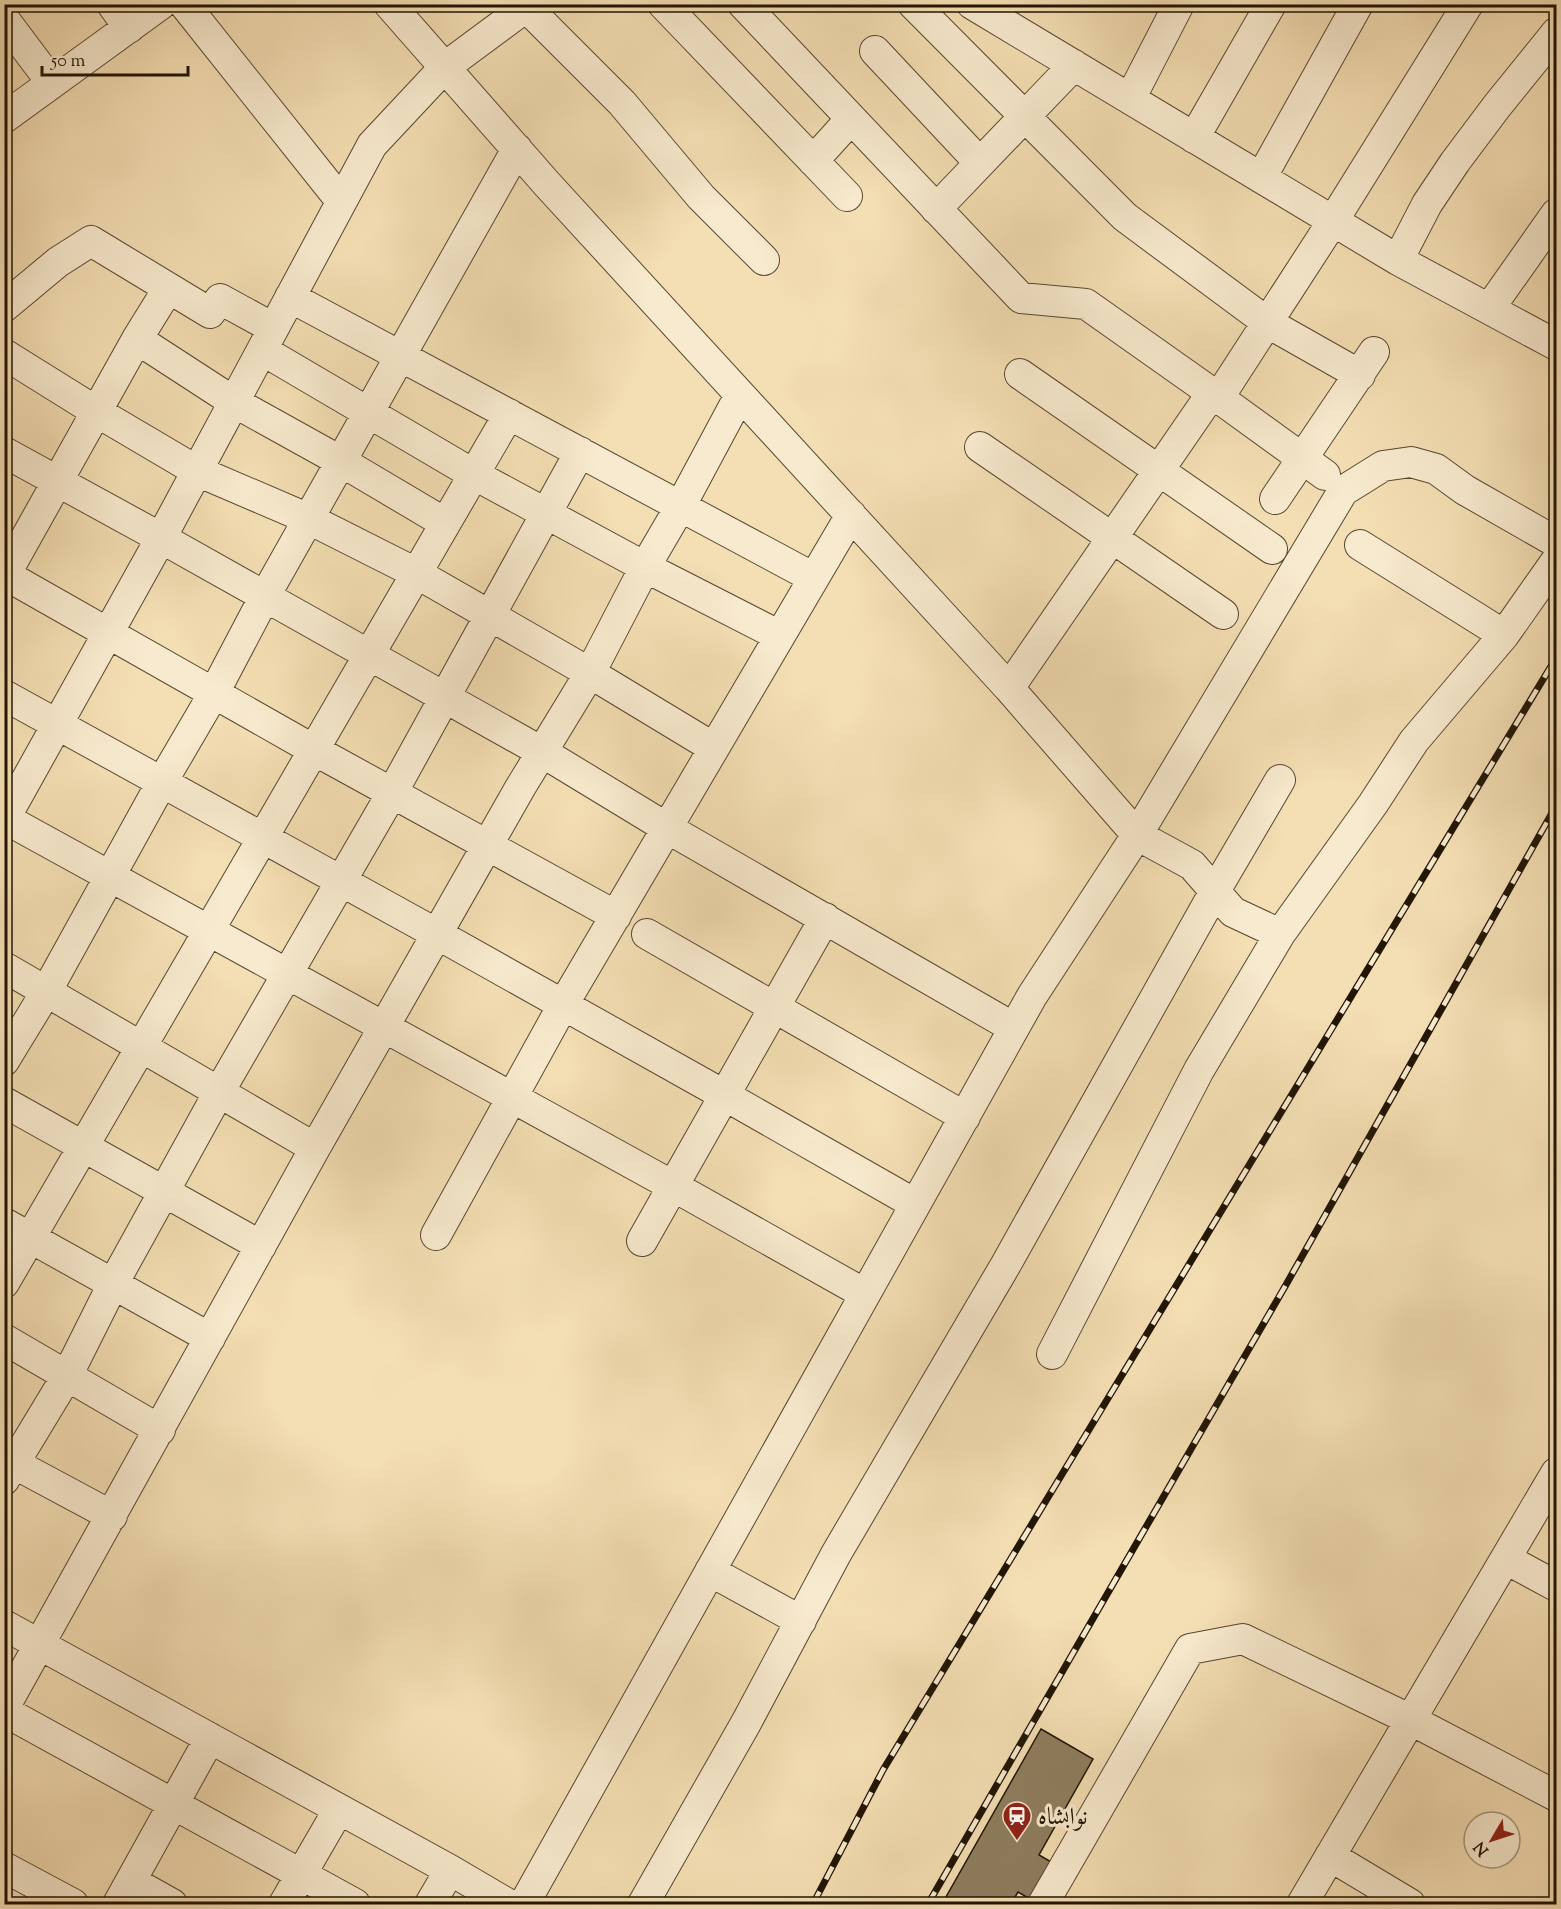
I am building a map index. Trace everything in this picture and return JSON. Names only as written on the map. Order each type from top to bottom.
[{"type":"street","points":[[4,118],[52,83],[120,16],[161,4]]},
{"type":"street","points":[[184,4],[342,201]]},
{"type":"street","points":[[389,4],[517,150],[1009,688],[1137,835],[1192,865],[1233,912],[1280,934]]},
{"type":"street","points":[[663,4],[847,196]]},
{"type":"street","points":[[743,4],[1021,298],[1086,304],[1216,395],[1324,475]]},
{"type":"street","points":[[524,1905],[1032,996],[1137,835],[1324,475],[1367,363],[1268,323],[1125,217],[913,4]]},
{"type":"street","points":[[972,4],[1398,260],[1557,345]]},
{"type":"street","points":[[1130,99],[1179,4]]},
{"type":"street","points":[[1194,138],[1271,4]]},
{"type":"street","points":[[1261,178],[1358,4]]},
{"type":"street","points":[[1009,688],[1160,469],[1268,323],[1468,4]]},
{"type":"street","points":[[764,261],[701,197],[622,103],[528,6],[445,67],[372,145],[161,538],[5,819],[673,1185],[865,1294]]},
{"type":"street","points":[[4,19],[52,83]]},
{"type":"street","points":[[1398,260],[1427,204],[1455,162],[1557,33]]},
{"type":"street","points":[[875,51],[980,163]]},
{"type":"street","points":[[936,209],[1074,65]]},
{"type":"street","points":[[813,161],[851,119]]},
{"type":"street","points":[[4,1061],[46,992],[214,693],[265,596],[517,150]]},
{"type":"street","points":[[1489,309],[1557,214]]},
{"type":"street","points":[[4,307],[58,262],[91,241],[210,313],[220,299],[267,339],[369,413],[473,474],[645,567],[780,636]]},
{"type":"street","points":[[168,289],[137,339],[5,576],[616,916]]},
{"type":"street","points":[[290,297],[814,578]]},
{"type":"street","points":[[137,339],[234,402],[445,523]]},
{"type":"street","points":[[4,354],[197,471],[309,519],[416,573],[590,673],[714,748]]},
{"type":"street","points":[[1020,374],[1160,469],[1272,549]]},
{"type":"street","points":[[355,1905],[4,1710],[315,1148],[488,845],[590,673],[645,567],[740,395]]},
{"type":"street","points":[[4,1283],[508,414]]},
{"type":"street","points":[[980,447],[1223,614]]},
{"type":"street","points":[[4,452],[542,752],[667,828],[1014,1028]]},
{"type":"street","points":[[112,1516],[8,1467],[67,1376],[113,1284],[219,1092],[392,793],[580,452]]},
{"type":"street","points":[[1275,499],[1324,475],[1411,462],[1436,469],[1465,490],[1557,542]]},
{"type":"street","points":[[436,1235],[563,1005],[850,515]]},
{"type":"street","points":[[1360,544],[1504,634]]},
{"type":"street","points":[[1052,1354],[1199,1070],[1280,934],[1373,804],[1414,741],[1504,634],[1557,561]]},
{"type":"street","points":[[4,695],[437,934],[915,1204]]},
{"type":"street","points":[[642,1905],[746,1723],[836,1554],[1005,1266],[1215,891],[1280,780]]},
{"type":"street","points":[[642,1241],[825,918]]},
{"type":"street","points":[[647,934],[965,1117]]},
{"type":"street","points":[[4,967],[315,1148]]},
{"type":"street","points":[[4,1102],[261,1246]]},
{"type":"street","points":[[4,1223],[210,1338]]},
{"type":"street","points":[[4,1338],[160,1430]]},
{"type":"street","points":[[1302,1905],[1557,1473]]},
{"type":"street","points":[[1506,1559],[1557,1586]]},
{"type":"street","points":[[710,1571],[801,1621]]},
{"type":"street","points":[[4,1624],[450,1870],[508,1905]]},
{"type":"street","points":[[1043,1905],[1190,1649],[1243,1640],[1411,1720],[1557,1796]]},
{"type":"street","points":[[172,1905],[124,1893],[210,1738]]},
{"type":"street","points":[[284,1905],[339,1809]]},
{"type":"street","points":[[1330,1856],[1410,1905]]},
{"type":"street","points":[[4,1867],[73,1905]]},
{"type":"street","points":[[430,1905],[450,1870]]},
{"type":"building","points":[[1041,1729],[1093,1759],[1039,1855],[1060,1867],[1039,1904],[1018,1892],[1011,1904],[942,1904]]},
{"type":"railway","points":[[813,1904],[883,1770],[1556,658]]},
{"type":"railway","points":[[928,1904],[1287,1283],[1556,806]]},
{"type":"place","name":"نوابشاہ","points":[[1017,1842]]}]
